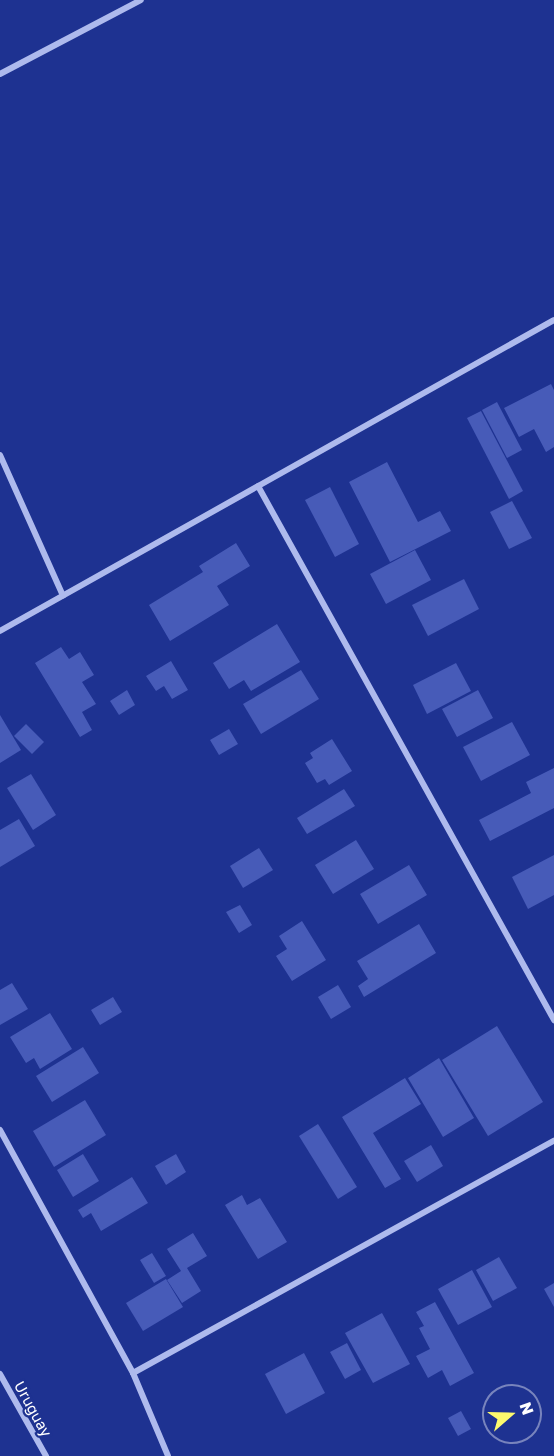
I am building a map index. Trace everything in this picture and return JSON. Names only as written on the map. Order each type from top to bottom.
[{"type":"street","points":[[0,74],[141,0]]},
{"type":"street","points":[[0,631],[554,320]]},
{"type":"street","points":[[0,455],[63,596]]},
{"type":"street","points":[[258,486],[554,1020]]},
{"type":"street","points":[[0,1130],[133,1373],[168,1456]]},
{"type":"street","points":[[133,1373],[554,1141]]},
{"type":"street","name":"Uruguay","points":[[0,1374],[46,1456]]},
{"type":"building","points":[[551,384],[554,390],[554,447],[546,452],[534,429],[519,437],[504,408]]},
{"type":"building","points":[[497,402],[522,450],[507,458],[482,410]]},
{"type":"building","points":[[481,411],[523,491],[509,499],[467,418]]},
{"type":"building","points":[[387,462],[418,522],[440,511],[451,531],[390,562],[349,482]]},
{"type":"building","points":[[330,487],[359,544],[335,557],[305,500]]},
{"type":"building","points":[[512,501],[532,538],[509,549],[490,512]]},
{"type":"building","points":[[236,543],[250,566],[217,586],[229,605],[170,641],[149,605],[203,572],[199,566]]},
{"type":"building","points":[[415,550],[431,580],[386,604],[370,574]]},
{"type":"building","points":[[464,579],[479,609],[428,636],[412,605]]},
{"type":"building","points":[[277,624],[300,662],[251,691],[244,680],[229,689],[213,663]]},
{"type":"building","points":[[61,647],[69,659],[80,652],[94,675],[82,682],[96,704],[82,712],[92,730],[80,737],[35,663]]},
{"type":"building","points":[[171,661],[188,690],[172,699],[164,686],[156,691],[146,676]]},
{"type":"building","points":[[456,663],[471,691],[427,714],[413,685]]},
{"type":"building","points":[[301,670],[319,699],[261,734],[243,704]]},
{"type":"building","points":[[127,690],[135,705],[119,715],[110,701]]},
{"type":"building","points":[[478,690],[493,718],[457,737],[442,709]]},
{"type":"building","points":[[0,715],[21,750],[0,763]]},
{"type":"building","points":[[512,722],[530,755],[481,781],[463,747]]},
{"type":"building","points":[[26,724],[44,742],[32,754],[14,736]]},
{"type":"building","points":[[229,729],[238,744],[219,755],[210,740]]},
{"type":"building","points":[[332,739],[352,771],[329,785],[325,779],[317,783],[305,763],[313,758],[310,753]]},
{"type":"building","points":[[554,768],[554,808],[490,841],[479,820],[531,793],[526,782]]},
{"type":"building","points":[[31,774],[56,815],[33,830],[7,788]]},
{"type":"building","points":[[344,789],[355,806],[307,834],[297,818]]},
{"type":"building","points":[[19,819],[35,846],[0,867],[0,830]]},
{"type":"building","points":[[356,840],[374,869],[333,894],[315,865]]},
{"type":"building","points":[[259,848],[273,870],[243,888],[230,866]]},
{"type":"building","points":[[554,855],[554,895],[528,909],[512,877]]},
{"type":"building","points":[[409,865],[427,895],[378,924],[360,894]]},
{"type":"building","points":[[240,905],[252,925],[239,933],[226,912]]},
{"type":"building","points":[[302,921],[326,960],[292,981],[276,956],[287,949],[279,936]]},
{"type":"building","points":[[419,924],[436,953],[364,997],[358,986],[368,979],[357,961]]},
{"type":"building","points":[[12,983],[28,1009],[0,1025],[0,990]]},
{"type":"building","points":[[338,985],[351,1007],[331,1019],[318,997]]},
{"type":"building","points":[[113,997],[122,1012],[100,1025],[91,1010]]},
{"type":"building","points":[[50,1013],[72,1049],[40,1069],[34,1058],[26,1063],[10,1037]]},
{"type":"building","points":[[497,1026],[543,1102],[488,1136],[442,1060]]},
{"type":"building","points":[[83,1047],[99,1073],[52,1102],[36,1076]]},
{"type":"building","points":[[439,1058],[474,1118],[443,1137],[408,1078]]},
{"type":"building","points":[[405,1078],[421,1104],[373,1133],[401,1179],[385,1188],[342,1117]]},
{"type":"building","points":[[85,1100],[106,1135],[54,1167],[33,1131]]},
{"type":"building","points":[[318,1124],[357,1187],[338,1199],[299,1136]]},
{"type":"building","points":[[431,1145],[443,1166],[417,1182],[404,1161]]},
{"type":"building","points":[[83,1154],[99,1181],[73,1197],[57,1170]]},
{"type":"building","points":[[176,1154],[186,1172],[166,1185],[155,1166]]},
{"type":"building","points":[[132,1177],[148,1203],[101,1231],[91,1213],[83,1218],[78,1210]]},
{"type":"building","points":[[242,1195],[247,1205],[260,1198],[287,1242],[258,1259],[225,1205]]},
{"type":"building","points":[[193,1233],[207,1256],[187,1268],[201,1291],[182,1303],[167,1280],[181,1271],[167,1249]]},
{"type":"building","points":[[152,1253],[166,1276],[154,1283],[140,1260]]},
{"type":"building","points":[[499,1257],[517,1288],[493,1301],[476,1270]]},
{"type":"building","points":[[472,1270],[492,1307],[458,1325],[438,1289]]},
{"type":"building","points":[[166,1279],[183,1307],[143,1331],[126,1303]]},
{"type":"building","points":[[554,1283],[554,1307],[544,1289]]},
{"type":"building","points":[[435,1302],[474,1373],[450,1386],[442,1370],[428,1378],[416,1356],[430,1349],[419,1328],[424,1326],[416,1312]]},
{"type":"building","points":[[382,1313],[410,1364],[373,1383],[345,1333]]},
{"type":"building","points":[[347,1343],[361,1370],[345,1379],[330,1352]]},
{"type":"building","points":[[304,1353],[325,1393],[286,1414],[265,1374]]},
{"type":"building","points":[[461,1411],[471,1429],[458,1436],[448,1418]]}]
